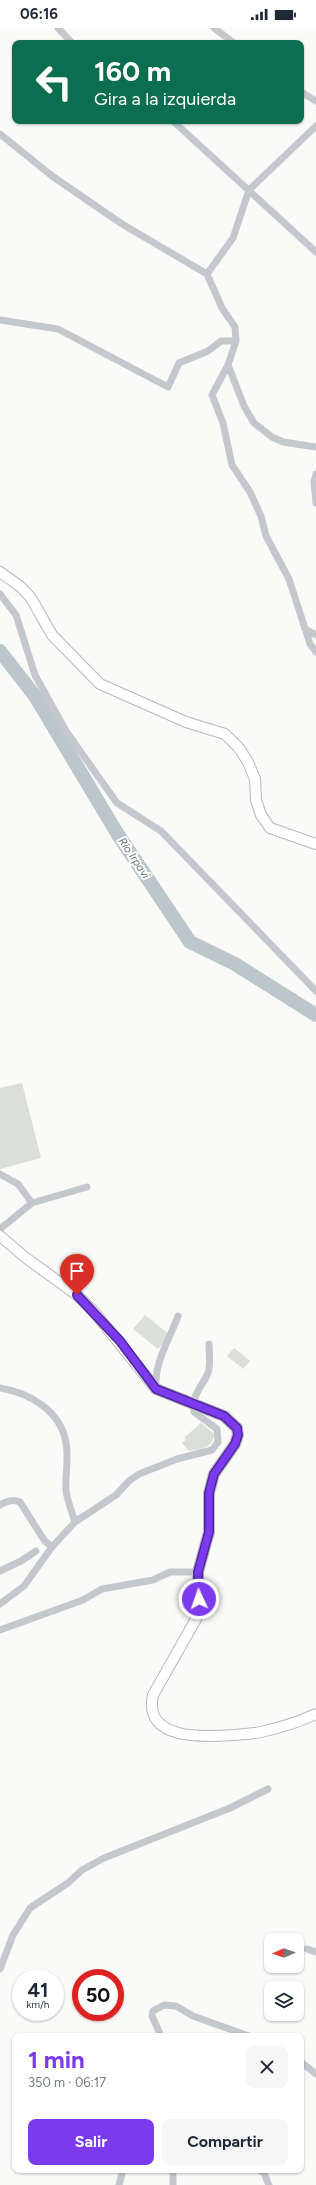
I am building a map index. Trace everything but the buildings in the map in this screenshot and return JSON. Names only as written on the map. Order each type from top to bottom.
[{"type":"main road","points":[[0,572],[21,587],[31,598],[52,635],[100,684],[186,722],[224,734],[239,748],[248,762],[255,779],[256,800],[261,815],[270,828],[316,844]]},
{"type":"main road","points":[[0,1236],[26,1258],[77,1295],[95,1312],[156,1389],[224,1416],[237,1428],[238,1435],[235,1444],[214,1474],[209,1493],[209,1532],[207,1544],[198,1572],[199,1607],[196,1619],[153,1695],[151,1706],[160,1724],[178,1733],[204,1737],[259,1733],[316,1714]]},
{"type":"street","points":[[58,28],[69,40]]},
{"type":"street","points":[[214,28],[230,40]]},
{"type":"street","points":[[304,94],[316,101]]},
{"type":"street","points":[[177,124],[316,252]]},
{"type":"street","points":[[207,274],[233,238],[249,190],[316,126]]},
{"type":"street","points":[[0,134],[52,176],[122,224],[207,274],[222,308],[235,327],[236,341],[228,365],[212,395],[223,423],[232,465],[250,492],[261,516],[266,536],[289,579],[310,644],[316,652]]},
{"type":"street","points":[[0,320],[58,329],[168,387],[179,363],[208,351],[221,341],[236,341]]},
{"type":"street","points":[[228,365],[244,406],[254,423],[272,437],[283,442],[316,447]]},
{"type":"street","points":[[316,474],[314,498],[316,503]]},
{"type":"street","points":[[0,594],[16,615],[35,675],[66,731],[117,803],[161,831],[316,991]]},
{"type":"street","points":[[305,629],[316,635]]},
{"type":"street","points":[[0,1174],[18,1184],[32,1203]]},
{"type":"street","points":[[0,1229],[32,1203],[88,1187]]},
{"type":"street","points":[[156,1389],[158,1363],[178,1316]]},
{"type":"street","points":[[0,1604],[24,1586],[52,1547],[75,1522],[116,1495],[129,1481],[139,1474],[177,1459],[212,1450],[218,1442],[217,1429],[194,1412],[193,1404],[197,1391],[209,1372],[209,1344]]},
{"type":"street","points":[[0,1388],[12,1390],[32,1399],[53,1414],[59,1423],[66,1443],[66,1490],[75,1522]]},
{"type":"street","points":[[0,1505],[14,1500],[20,1502],[44,1540],[52,1547]]},
{"type":"street","points":[[0,1571],[21,1561],[36,1551]]},
{"type":"street","points":[[0,1630],[83,1600],[102,1589],[153,1580],[170,1572],[198,1572]]},
{"type":"street","points":[[0,1969],[13,1935],[30,1908],[68,1883],[82,1870],[104,1858],[244,1802],[268,1789]]},
{"type":"street","points":[[307,1949],[316,1952]]},
{"type":"street","points":[[160,2033],[152,2016],[153,2011],[164,2005],[176,2006],[193,2016],[241,2033]]},
{"type":"street","points":[[304,2064],[316,2074]]},
{"type":"street","points":[[119,2185],[122,2173]]},
{"type":"street","points":[[173,2173],[173,2185]]},
{"type":"street","points":[[264,2173],[269,2185]]},
{"type":"shaded area","points":[[22,1083],[41,1158],[0,1169],[0,1088]]},
{"type":"shaded area","points":[[145,1315],[170,1335],[158,1349],[133,1329]]},
{"type":"shaded area","points":[[234,1348],[250,1361],[243,1369],[227,1356]]},
{"type":"shaded area","points":[[201,1423],[214,1434],[213,1439],[206,1447],[189,1451],[182,1443],[186,1440],[184,1438]]},
{"type":"waterway","name":"Río Irpavi","points":[[0,651],[35,696],[117,833],[190,942],[235,964],[316,1015]]},
{"type":"route","points":[[77,1295],[95,1312],[120,1341],[156,1389],[224,1416],[237,1428],[238,1435],[235,1444],[214,1474],[209,1493],[207,1507],[209,1532],[207,1544],[201,1558],[198,1572],[199,1599]]}]
